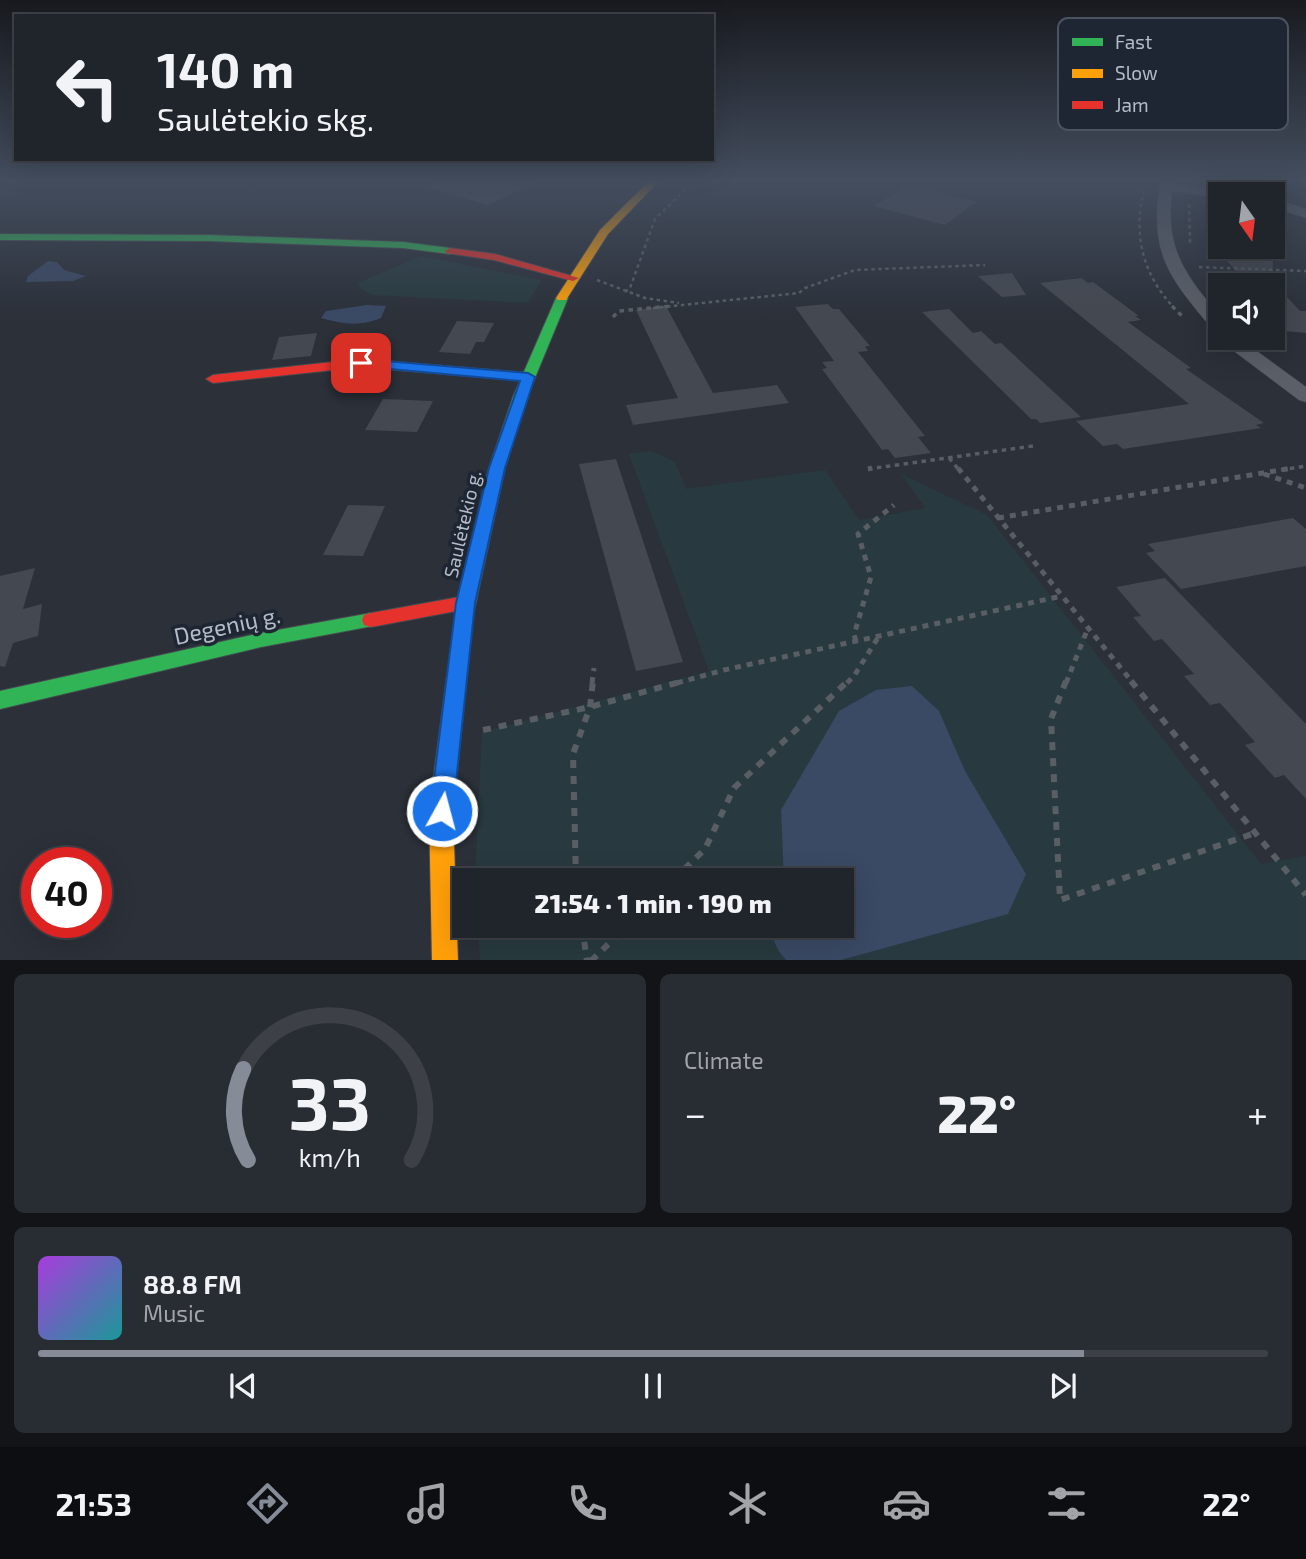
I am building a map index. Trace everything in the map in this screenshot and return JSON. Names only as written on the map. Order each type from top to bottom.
[{"type":"street","name":"Saulėtekio g.","points":[[445,960],[442,811],[465,603],[497,468],[528,377],[556,307],[609,227]]},
{"type":"street","points":[[1164,227],[1168,258],[1208,312]]},
{"type":"street","points":[[0,237],[211,237],[403,245],[495,257],[577,272]]},
{"type":"street","points":[[1244,350],[1306,396]]},
{"type":"street","points":[[213,379],[361,363],[528,377]]},
{"type":"street","name":"Degenių g.","points":[[0,700],[261,640],[465,603]]},
{"type":"path","points":[[625,292],[630,288],[652,227]]},
{"type":"path","points":[[1189,227],[1190,246]]},
{"type":"path","points":[[1195,256],[1206,278]]},
{"type":"path","points":[[613,317],[619,311],[799,293],[805,288],[855,270],[985,265]]},
{"type":"path","points":[[1199,267],[1306,271]]},
{"type":"path","points":[[577,272],[625,292],[687,304]]},
{"type":"path","points":[[868,470],[1033,446]]},
{"type":"path","points":[[949,458],[1306,895]]},
{"type":"path","points":[[998,517],[1306,466]]},
{"type":"path","points":[[1262,473],[1275,480],[1306,488]]},
{"type":"path","points":[[856,641],[854,635],[871,577],[858,534],[894,505]]},
{"type":"path","points":[[450,737],[590,707],[724,670],[1062,596]]},
{"type":"path","points":[[1088,628],[1051,719],[1060,900],[1255,833]]},
{"type":"path","points":[[685,868],[705,849],[734,788],[854,676],[880,636]]},
{"type":"path","points":[[576,868],[573,754],[590,707],[594,668]]},
{"type":"path","points":[[584,938],[589,960]]},
{"type":"path","points":[[590,960],[613,938]]},
{"type":"shaded area","points":[[421,256],[541,280],[528,303],[373,295],[361,289],[358,283]]},
{"type":"shaded area","points":[[651,451],[675,462],[686,489],[825,470],[859,520],[925,508],[901,474],[987,515],[1261,864],[1306,856],[1306,960],[480,960],[479,938],[854,938],[854,868],[476,868],[482,732],[709,671],[629,454]]},
{"type":"water","points":[[48,261],[57,262],[64,270],[86,276],[73,281],[26,282],[28,276]]},
{"type":"water","points":[[367,305],[386,306],[381,318],[351,324],[321,318],[326,311]]},
{"type":"water","points":[[912,686],[939,711],[965,771],[1026,874],[1008,914],[841,960],[786,960],[774,938],[854,938],[854,868],[783,868],[781,810],[839,711],[876,690]]},
{"type":"building","points":[[1225,259],[1273,259],[1272,273],[1238,273]]},
{"type":"building","points":[[1012,273],[1026,295],[1002,297],[978,276]]},
{"type":"building","points":[[1081,278],[1088,283],[1093,282],[1139,316],[1135,316],[1141,320],[1128,322],[1191,368],[1186,369],[1264,423],[1256,425],[1261,428],[1123,449],[1117,444],[1103,446],[1076,421],[1189,404],[1040,283]]},
{"type":"building","points":[[1285,295],[1300,311],[1306,311],[1306,333],[1285,331]]},
{"type":"building","points":[[828,304],[833,309],[839,309],[870,346],[865,346],[868,351],[858,352],[925,436],[918,437],[931,453],[895,458],[888,449],[882,450],[822,369],[827,368],[822,362],[834,361],[795,307]]},
{"type":"building","points":[[666,306],[713,393],[777,385],[789,403],[633,425],[626,405],[678,398],[636,310]]},
{"type":"building","points":[[949,309],[973,333],[981,331],[995,344],[1001,343],[1081,417],[1040,423],[1031,419],[922,312]]},
{"type":"building","points":[[457,321],[494,323],[484,342],[476,342],[470,354],[439,352]]},
{"type":"building","points":[[317,333],[311,356],[272,360],[279,337]]},
{"type":"building","points":[[383,399],[433,401],[417,432],[365,430]]},
{"type":"building","points":[[616,459],[683,662],[636,671],[579,464]]},
{"type":"building","points":[[348,505],[385,506],[363,556],[323,555]]},
{"type":"building","points":[[1293,518],[1306,529],[1306,566],[1181,589],[1146,553],[1155,551],[1148,544]]},
{"type":"building","points":[[35,568],[23,609],[42,604],[38,636],[13,643],[5,667],[0,666],[0,576]]},
{"type":"building","points":[[1165,578],[1306,724],[1306,799],[1284,775],[1275,778],[1245,745],[1255,742],[1220,703],[1210,705],[1184,676],[1194,674],[1162,639],[1154,641],[1133,617],[1141,616],[1116,587]]},
{"type":"traffic: fast","points":[[0,237],[210,238],[403,245],[450,251]]},
{"type":"traffic: fast","points":[[464,616],[497,468],[520,397],[562,298]]},
{"type":"traffic: fast","points":[[0,700],[261,640],[371,620]]},
{"type":"traffic: slow","points":[[562,298],[609,227]]},
{"type":"traffic: slow","points":[[445,960],[441,811],[464,616]]},
{"type":"traffic: jam","points":[[450,251],[495,257],[573,278]]},
{"type":"traffic: jam","points":[[213,379],[361,363],[528,377]]},
{"type":"traffic: jam","points":[[371,620],[465,603]]},
{"type":"route","points":[[361,363],[528,377],[497,468],[465,603],[442,811]]}]
